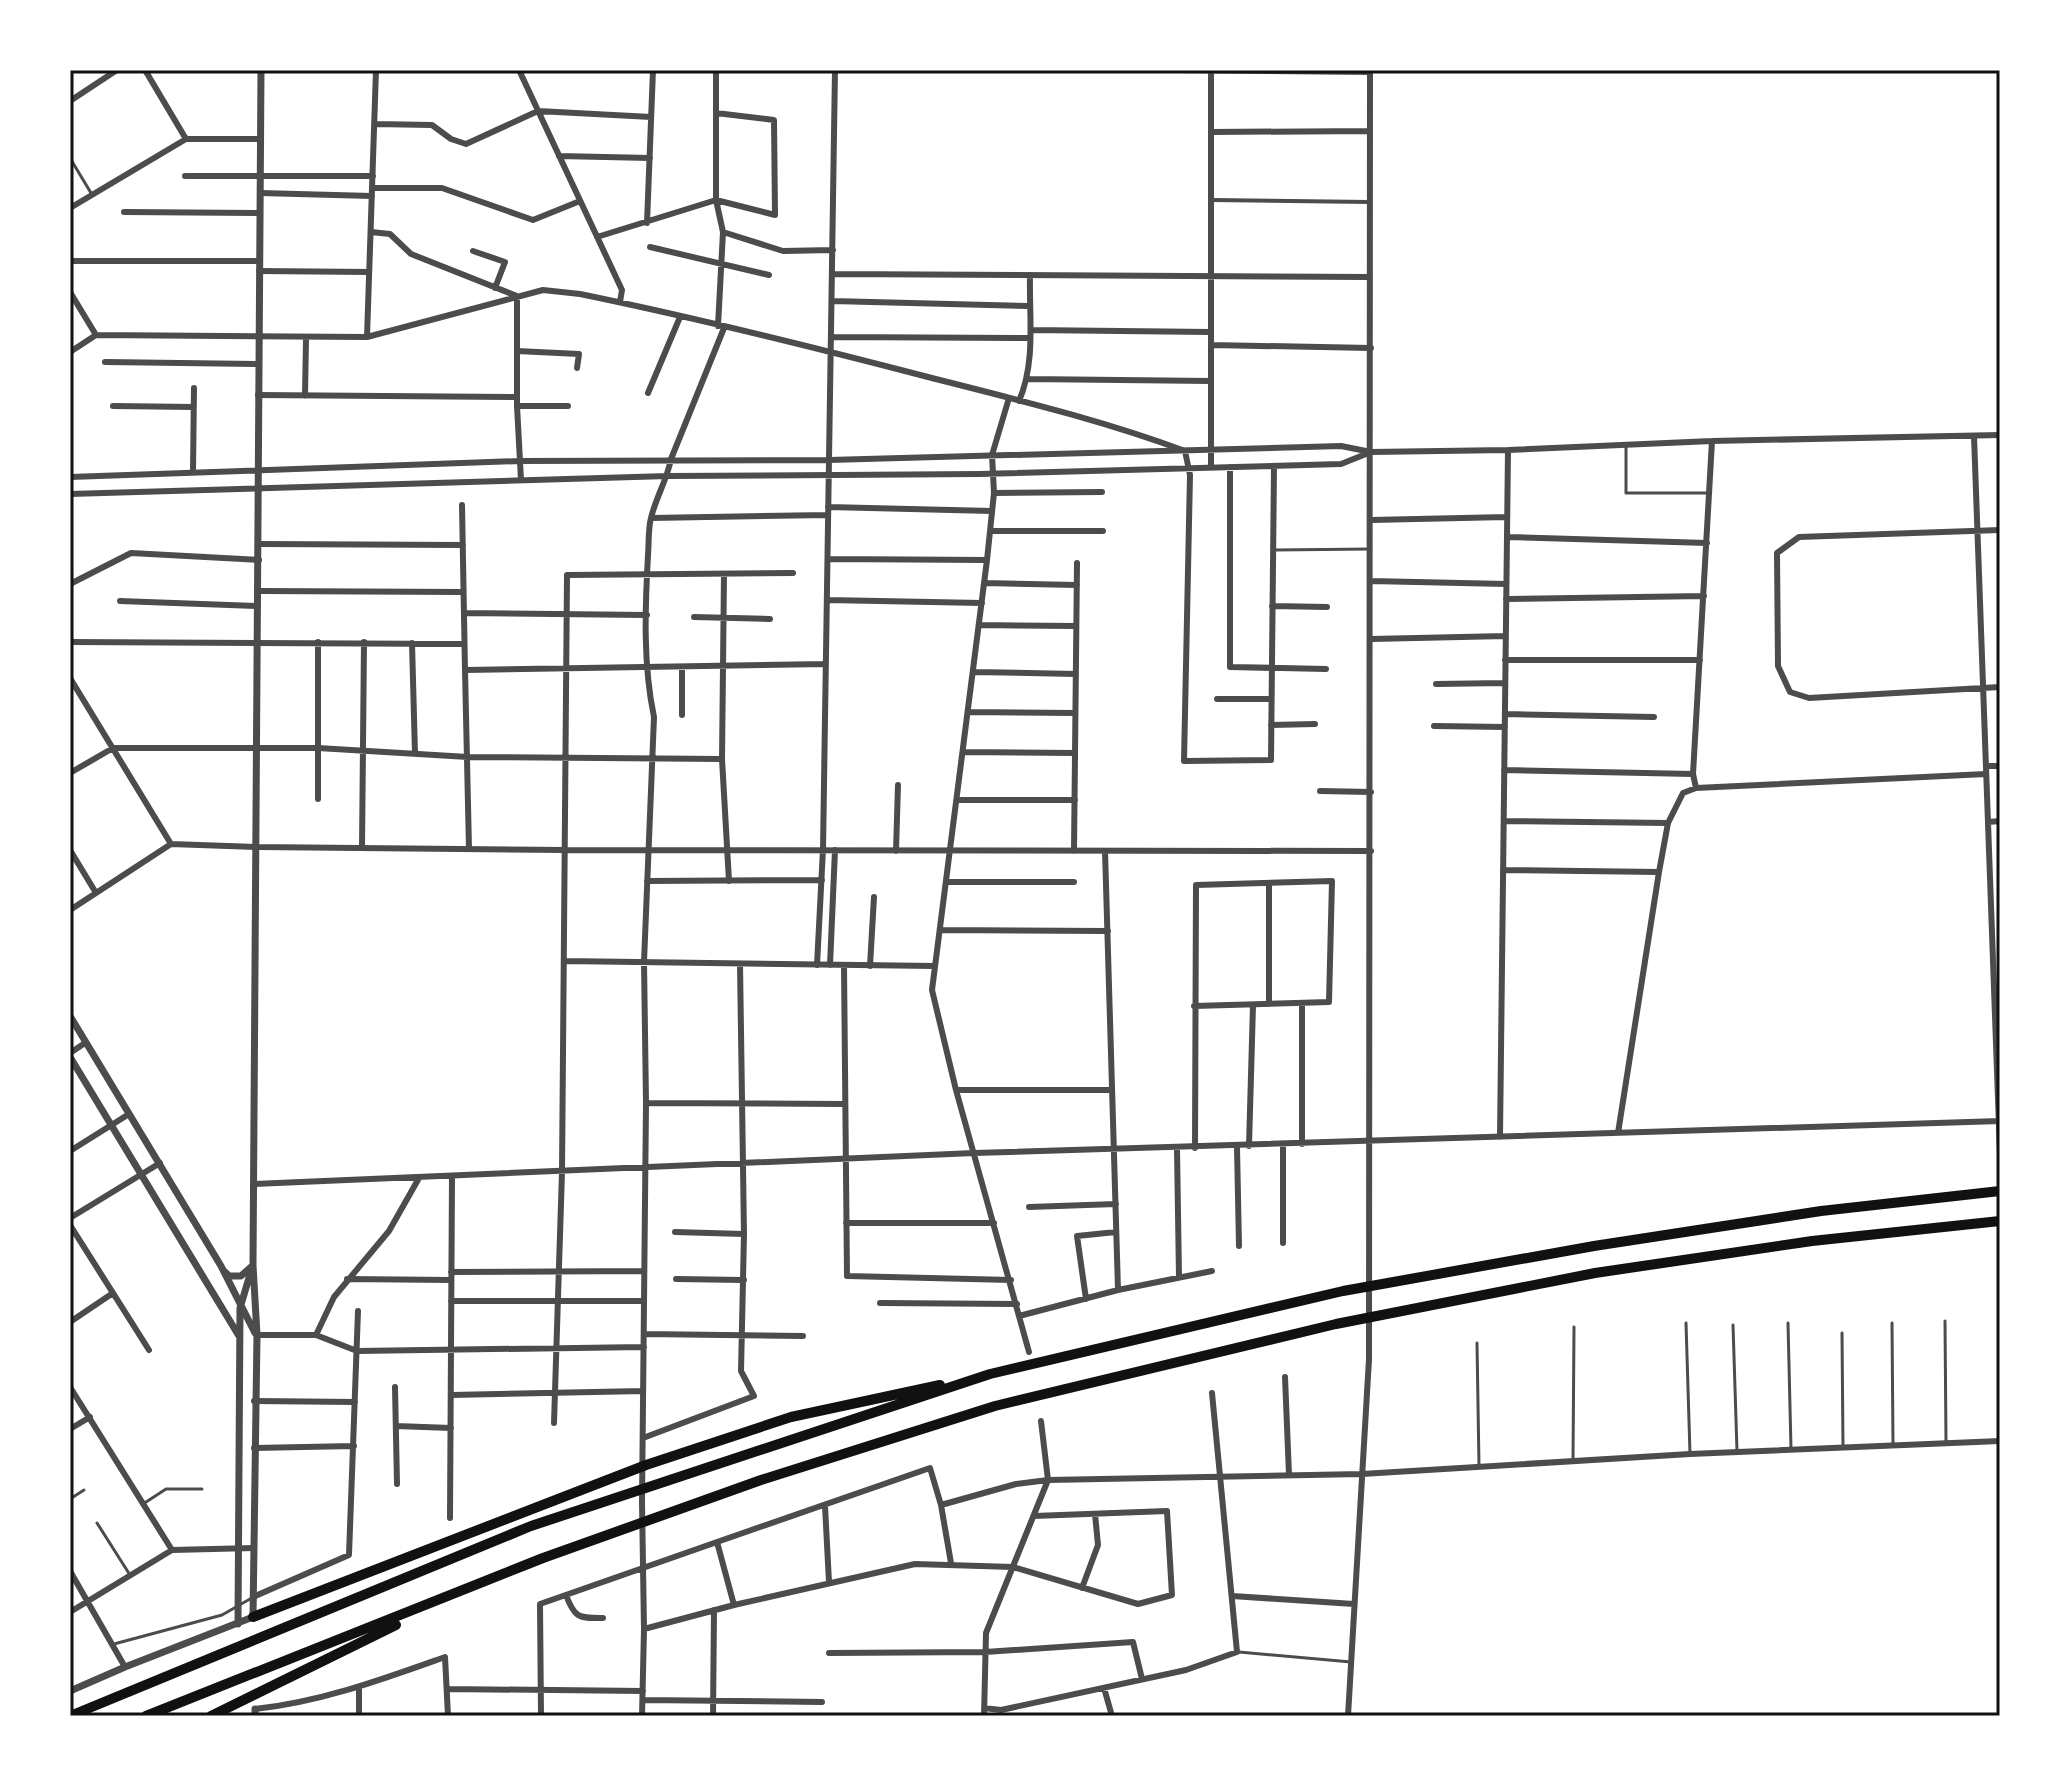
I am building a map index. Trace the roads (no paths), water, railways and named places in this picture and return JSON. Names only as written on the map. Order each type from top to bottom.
[{"type":"highway","points":[[253,1617],[646,1465],[791,1417],[1343,1291],[1687,1231],[1821,1211],[2000,1191]]},
{"type":"highway","points":[[146,1716],[543,1558],[761,1480],[995,1406],[1336,1324],[1595,1273],[1812,1241],[2000,1221]]},
{"type":"highway","points":[[70,1716],[531,1526],[990,1374]]},
{"type":"highway","points":[[211,1716],[466,1591]]},
{"type":"street","points":[[70,101],[117,70]]},
{"type":"street","points":[[145,70],[186,139]]},
{"type":"street","points":[[70,1691],[253,1617],[257,1335],[253,1265],[261,70]]},
{"type":"street","points":[[367,337],[376,70]]},
{"type":"street","points":[[519,70],[622,290],[620,302]]},
{"type":"street","points":[[647,223],[653,70]]},
{"type":"street","points":[[642,1716],[645,1569],[642,1502],[646,1103],[644,962],[654,759],[654,717],[646,667],[647,575],[651,518],[721,327],[723,232],[716,200],[716,70]]},
{"type":"street","points":[[817,965],[823,849],[835,70]]},
{"type":"street","points":[[1180,70],[1370,71],[1369,1359],[1348,1716]]},
{"type":"street","points":[[1211,70],[1211,467]]},
{"type":"street","points":[[375,124],[432,125],[451,139],[466,144],[538,111],[651,117]]},
{"type":"street","points":[[597,237],[716,200],[775,215],[774,120],[716,113]]},
{"type":"street","points":[[1211,132],[1370,131]]},
{"type":"street","points":[[70,208],[186,139],[260,139]]},
{"type":"street","points":[[559,156],[650,158]]},
{"type":"street","points":[[185,176],[373,176]]},
{"type":"street","points":[[260,193],[442,188],[533,220],[580,201]]},
{"type":"street","points":[[1210,200],[1369,202]]},
{"type":"street","points":[[124,212],[259,213]]},
{"type":"street","points":[[371,232],[390,234],[411,254],[517,296]]},
{"type":"street","points":[[723,232],[783,251],[833,250]]},
{"type":"street","points":[[650,247],[769,275]]},
{"type":"street","points":[[473,251],[505,262],[495,288]]},
{"type":"street","points":[[70,261],[259,261]]},
{"type":"street","points":[[259,271],[369,272]]},
{"type":"street","points":[[832,274],[1370,277]]},
{"type":"street","points":[[1019,401],[1028,379],[1030,275]]},
{"type":"street","points":[[70,352],[96,335],[367,337],[543,290],[620,302],[831,352],[1009,398],[1185,451]]},
{"type":"street","points":[[517,296],[521,480]]},
{"type":"street","points":[[71,297],[96,335]]},
{"type":"street","points":[[832,301],[1030,306]]},
{"type":"street","points":[[648,393],[680,317]]},
{"type":"street","points":[[831,337],[1210,332]]},
{"type":"street","points":[[305,396],[306,338]]},
{"type":"street","points":[[1212,345],[1371,348]]},
{"type":"street","points":[[517,351],[579,354],[577,368]]},
{"type":"street","points":[[105,362],[259,364]]},
{"type":"street","points":[[1028,379],[1211,381]]},
{"type":"street","points":[[193,471],[194,388]]},
{"type":"street","points":[[258,395],[517,397]]},
{"type":"street","points":[[1009,398],[992,455],[994,493],[987,560],[932,990],[956,1090],[1029,1352]]},
{"type":"street","points":[[113,406],[193,407]]},
{"type":"street","points":[[517,406],[568,406]]},
{"type":"street","points":[[70,477],[520,461],[829,460],[1341,446],[1371,452],[1508,450],[1712,441],[2000,435]]},
{"type":"street","points":[[1974,436],[1988,822],[1997,965],[2000,1154]]},
{"type":"street","points":[[1696,788],[1693,774],[1712,441]]},
{"type":"street","points":[[1500,1137],[1508,450]]},
{"type":"street","points":[[1185,451],[1189,466],[1184,761],[1271,760],[1274,466]]},
{"type":"street","points":[[70,494],[668,476],[829,476],[1341,464],[1371,452]]},
{"type":"street","points":[[1230,467],[1230,667],[1326,669]]},
{"type":"street","points":[[994,493],[1102,492]]},
{"type":"street","points":[[462,505],[469,849]]},
{"type":"street","points":[[651,518],[828,511],[992,511]]},
{"type":"street","points":[[1371,520],[1507,517]]},
{"type":"street","points":[[2000,530],[1799,537],[1777,553],[1778,666],[1790,692],[1809,698],[2000,687]]},
{"type":"street","points":[[990,531],[1103,531]]},
{"type":"street","points":[[1507,537],[1707,543]]},
{"type":"street","points":[[260,544],[463,545]]},
{"type":"street","points":[[70,584],[131,553],[259,560]]},
{"type":"street","points":[[828,559],[987,560]]},
{"type":"street","points":[[1074,851],[1077,563]]},
{"type":"street","points":[[554,1423],[562,1172],[567,575],[793,573]]},
{"type":"street","points":[[724,574],[722,759],[729,881]]},
{"type":"street","points":[[1371,581],[1506,584]]},
{"type":"street","points":[[984,583],[1077,585]]},
{"type":"street","points":[[259,591],[463,592]]},
{"type":"street","points":[[1506,599],[1704,596]]},
{"type":"street","points":[[827,600],[982,603]]},
{"type":"street","points":[[120,601],[258,606]]},
{"type":"street","points":[[1272,606],[1327,607]]},
{"type":"street","points":[[464,613],[647,615]]},
{"type":"street","points":[[694,617],[770,619]]},
{"type":"street","points":[[979,625],[1076,626]]},
{"type":"street","points":[[1371,639],[1506,636]]},
{"type":"street","points":[[70,642],[464,644]]},
{"type":"street","points":[[318,642],[318,799]]},
{"type":"street","points":[[362,848],[364,642]]},
{"type":"street","points":[[412,643],[415,754]]},
{"type":"street","points":[[1505,660],[1700,660]]},
{"type":"street","points":[[465,670],[826,664]]},
{"type":"street","points":[[682,667],[682,715]]},
{"type":"street","points":[[973,672],[1076,674]]},
{"type":"street","points":[[70,678],[171,844]]},
{"type":"street","points":[[1436,684],[1505,683]]},
{"type":"street","points":[[1217,699],[1271,699]]},
{"type":"street","points":[[968,712],[1075,713]]},
{"type":"street","points":[[1505,714],[1654,717]]},
{"type":"street","points":[[1271,725],[1315,724]]},
{"type":"street","points":[[1434,726],[1505,727]]},
{"type":"street","points":[[70,773],[113,748],[318,748],[468,757],[722,759]]},
{"type":"street","points":[[964,752],[1075,753]]},
{"type":"street","points":[[1618,1133],[1668,823],[1683,793],[1696,788],[1986,770],[2000,766]]},
{"type":"street","points":[[1504,770],[1693,774]]},
{"type":"street","points":[[896,851],[898,785]]},
{"type":"street","points":[[1320,791],[1371,792]]},
{"type":"street","points":[[957,800],[1075,800]]},
{"type":"street","points":[[1504,821],[1668,823]]},
{"type":"street","points":[[1988,822],[2000,821]]},
{"type":"street","points":[[70,910],[171,844],[564,850],[1371,851]]},
{"type":"street","points":[[70,850],[96,893]]},
{"type":"street","points":[[830,965],[835,850]]},
{"type":"street","points":[[1105,851],[1118,1290]]},
{"type":"street","points":[[1503,870],[1659,872]]},
{"type":"street","points":[[647,881],[822,880]]},
{"type":"street","points":[[1194,1006],[1329,1002],[1332,881],[1196,885],[1194,1006],[1195,1148]]},
{"type":"street","points":[[947,882],[1074,882]]},
{"type":"street","points":[[1269,883],[1269,1004]]},
{"type":"street","points":[[870,966],[874,897]]},
{"type":"street","points":[[940,930],[1108,931]]},
{"type":"street","points":[[564,961],[935,966]]},
{"type":"street","points":[[643,1438],[754,1396],[741,1371],[744,1164],[740,964]]},
{"type":"street","points":[[844,965],[847,1276],[1011,1280]]},
{"type":"street","points":[[1302,1003],[1302,1144]]},
{"type":"street","points":[[1249,1146],[1253,1005]]},
{"type":"street","points":[[70,1016],[223,1270],[240,1308],[257,1335]]},
{"type":"street","points":[[85,1043],[70,1055],[240,1337]]},
{"type":"street","points":[[956,1090],[1112,1090]]},
{"type":"street","points":[[646,1103],[844,1104]]},
{"type":"street","points":[[70,1151],[129,1114]]},
{"type":"street","points":[[254,1184],[845,1161],[974,1153],[1999,1121]]},
{"type":"street","points":[[1283,1145],[1283,1243]]},
{"type":"street","points":[[1237,1147],[1239,1246]]},
{"type":"street","points":[[1177,1149],[1179,1277]]},
{"type":"street","points":[[70,1218],[160,1163]]},
{"type":"street","points":[[450,1518],[452,1177]]},
{"type":"street","points":[[316,1335],[334,1297],[389,1231],[419,1178]]},
{"type":"street","points":[[1029,1207],[1116,1204]]},
{"type":"street","points":[[846,1223],[994,1223]]},
{"type":"street","points":[[70,1225],[149,1350]]},
{"type":"street","points":[[675,1232],[744,1234]]},
{"type":"street","points":[[1086,1299],[1077,1236],[1116,1232]]},
{"type":"street","points":[[223,1270],[229,1276],[241,1276],[253,1265]]},
{"type":"street","points":[[238,1624],[240,1308],[253,1265]]},
{"type":"street","points":[[451,1272],[644,1271]]},
{"type":"street","points":[[1019,1316],[1118,1290],[1212,1271]]},
{"type":"street","points":[[347,1279],[451,1280]]},
{"type":"street","points":[[676,1279],[744,1280]]},
{"type":"street","points":[[70,1322],[113,1293]]},
{"type":"street","points":[[451,1301],[644,1301]]},
{"type":"street","points":[[880,1303],[1017,1304]]},
{"type":"street","points":[[224,1308],[255,1307]]},
{"type":"street","points":[[253,1597],[349,1555],[358,1311]]},
{"type":"street","points":[[644,1334],[803,1336]]},
{"type":"street","points":[[257,1335],[316,1335],[357,1351],[644,1347]]},
{"type":"street","points":[[1285,1377],[1289,1475]]},
{"type":"street","points":[[70,1387],[172,1550]]},
{"type":"street","points":[[395,1387],[397,1484]]},
{"type":"street","points":[[451,1395],[643,1391]]},
{"type":"street","points":[[1041,1421],[1048,1480],[986,1633],[984,1712],[1186,1670],[1237,1652],[1212,1393]]},
{"type":"street","points":[[254,1401],[355,1402]]},
{"type":"street","points":[[70,1429],[90,1417]]},
{"type":"street","points":[[396,1426],[451,1428]]},
{"type":"street","points":[[941,1505],[1016,1484],[1048,1480],[1362,1474],[1737,1451],[2000,1441]]},
{"type":"street","points":[[254,1448],[354,1446]]},
{"type":"street","points":[[541,1716],[540,1604],[930,1468],[941,1505],[951,1563]]},
{"type":"street","points":[[825,1506],[829,1582]]},
{"type":"street","points":[[644,1629],[829,1582],[915,1564],[1013,1567],[1138,1604],[1172,1595],[1167,1511],[1034,1516]]},
{"type":"street","points":[[1082,1588],[1098,1545],[1095,1514]]},
{"type":"street","points":[[717,1542],[734,1605]]},
{"type":"street","points":[[70,1612],[172,1550],[254,1548]]},
{"type":"street","points":[[70,1571],[125,1667]]},
{"type":"street","points":[[566,1595],[575,1614],[583,1618],[603,1618]]},
{"type":"street","points":[[1232,1596],[1354,1604]]},
{"type":"street","points":[[713,1716],[714,1610]]},
{"type":"street","points":[[829,1653],[985,1652],[1133,1642],[1142,1679]]},
{"type":"street","points":[[255,1713],[359,1687],[445,1657],[448,1716]]},
{"type":"street","points":[[359,1687],[359,1716]]},
{"type":"street","points":[[1104,1688],[1112,1716]]},
{"type":"street","points":[[449,1689],[643,1691]]},
{"type":"street","points":[[643,1700],[822,1702]]},
{"type":"lane","points":[[70,158],[92,195]]},
{"type":"lane","points":[[1626,444],[1626,493],[1710,493]]},
{"type":"lane","points":[[1273,550],[1371,549]]},
{"type":"lane","points":[[1945,1321],[1946,1443]]},
{"type":"lane","points":[[1686,1323],[1690,1454]]},
{"type":"lane","points":[[1788,1323],[1791,1449]]},
{"type":"lane","points":[[1892,1323],[1893,1445]]},
{"type":"lane","points":[[1733,1325],[1737,1451]]},
{"type":"lane","points":[[1573,1460],[1574,1327]]},
{"type":"lane","points":[[1842,1333],[1843,1447]]},
{"type":"lane","points":[[1477,1343],[1479,1466]]},
{"type":"lane","points":[[143,1504],[166,1489],[202,1489]]},
{"type":"lane","points":[[70,1499],[84,1490]]},
{"type":"lane","points":[[97,1523],[130,1575]]},
{"type":"lane","points":[[112,1644],[222,1615],[253,1597]]},
{"type":"lane","points":[[1237,1652],[1351,1662]]}]
